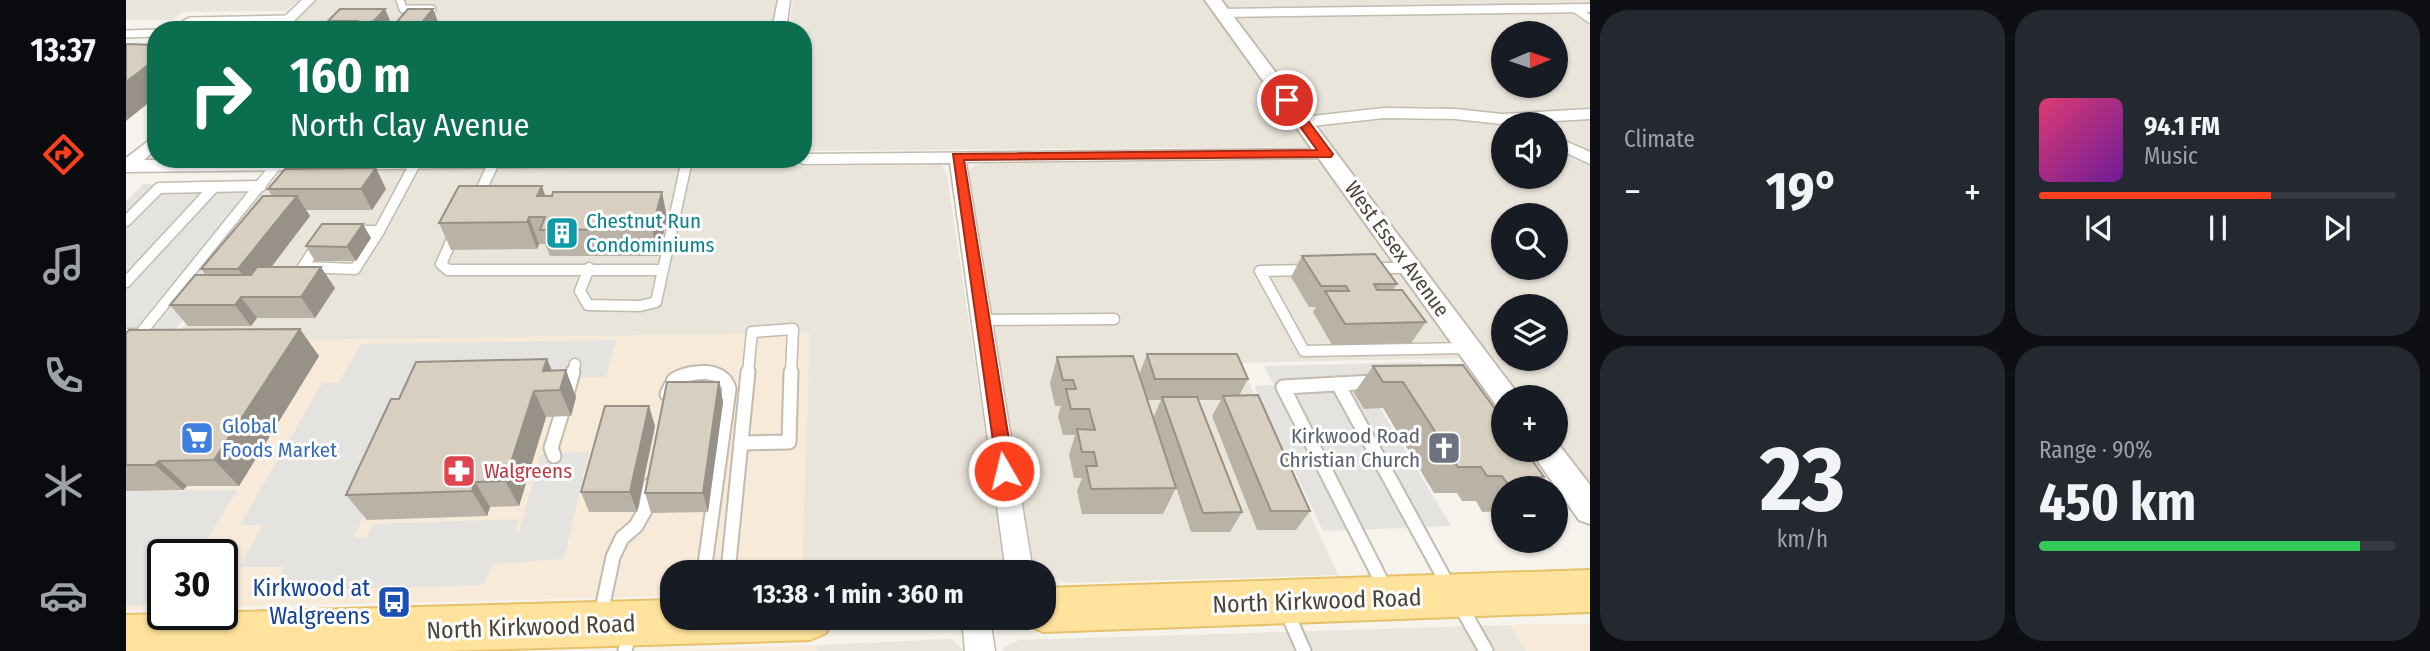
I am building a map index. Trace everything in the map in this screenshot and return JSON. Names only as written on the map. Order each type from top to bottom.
[{"type":"main road","name":"North Kirkwood Road","points":[[1056,610],[1590,591]]},
{"type":"main road","name":"North Kirkwood Road","points":[[126,638],[342,642],[612,634],[660,627]]},
{"type":"street","points":[[288,19],[309,0]]},
{"type":"street","points":[[780,21],[784,0]]},
{"type":"street","points":[[1218,7],[1590,8]]},
{"type":"street","name":"West Essex Avenue","points":[[1218,7],[1470,348],[1484,377],[1493,385]]},
{"type":"street","points":[[1303,122],[1344,115],[1397,113],[1455,114],[1491,120]]},
{"type":"street","points":[[1568,116],[1590,114]]},
{"type":"street","points":[[127,166],[147,148]]},
{"type":"street","points":[[1568,148],[1590,159]]},
{"type":"street","points":[[812,159],[1326,154]]},
{"type":"street","points":[[957,156],[1018,560]]},
{"type":"street","points":[[127,166],[147,166]]},
{"type":"street","points":[[1554,462],[1590,510]]},
{"type":"street","points":[[977,630],[980,651]]},
{"type":"lane","points":[[400,0],[403,9],[432,9]]},
{"type":"lane","points":[[1574,8],[1590,19]]},
{"type":"lane","points":[[190,21],[288,19]]},
{"type":"lane","points":[[126,34],[147,33]]},
{"type":"lane","points":[[126,334],[140,334],[274,168]]},
{"type":"lane","points":[[327,231],[303,267],[355,269],[413,168]]},
{"type":"lane","points":[[489,201],[475,200],[491,168]]},
{"type":"lane","points":[[589,268],[580,291],[588,305],[640,306],[656,302],[685,168]]},
{"type":"lane","points":[[126,221],[159,187],[261,186]]},
{"type":"lane","points":[[126,282],[214,187]]},
{"type":"lane","points":[[665,198],[679,198]]},
{"type":"lane","points":[[461,221],[441,264],[448,270],[662,270]]},
{"type":"lane","points":[[340,231],[379,231]]},
{"type":"lane","points":[[1356,269],[1410,268]]},
{"type":"lane","points":[[1315,270],[1260,271],[1304,351],[1470,348]]},
{"type":"lane","points":[[982,320],[1114,318]]},
{"type":"lane","points":[[729,560],[752,332],[793,329],[789,442],[741,443]]},
{"type":"lane","points":[[566,397],[575,364]]},
{"type":"lane","points":[[664,409],[669,383],[678,376],[718,374],[727,381],[707,560]]},
{"type":"lane","points":[[1380,382],[1283,387],[1390,598]]},
{"type":"lane","points":[[1338,384],[1486,651]]},
{"type":"lane","points":[[554,456],[551,448],[561,416]]},
{"type":"lane","points":[[612,634],[613,557],[622,538],[636,526],[645,510],[652,472]]},
{"type":"lane","points":[[1282,601],[1304,651]]},
{"type":"shaded area","points":[[126,0],[299,0],[286,11],[183,12],[172,20],[126,20]]},
{"type":"shaded area","points":[[316,0],[778,0],[775,21],[294,21]]},
{"type":"shaded area","points":[[793,0],[1206,0],[1309,147],[812,151],[812,21],[790,21]]},
{"type":"shaded area","points":[[1221,0],[1590,0],[1590,486],[1568,457],[1568,385],[1514,385],[1503,371],[1568,371],[1568,294],[1491,294],[1491,355]]},
{"type":"shaded area","points":[[1312,160],[1326,165],[1465,358],[1240,363],[1338,575],[1068,583],[1056,579],[1056,560],[1033,560],[968,172],[973,166],[985,163]]},
{"type":"shaded area","points":[[942,165],[947,175],[1004,560],[802,560],[809,333],[171,342],[309,170]]},
{"type":"shaded area","points":[[144,184],[292,184],[126,391],[126,201]]},
{"type":"shaded area","points":[[810,333],[802,560],[660,560],[660,596],[238,607],[238,539],[147,539],[147,609],[126,610],[126,342]]},
{"type":"shaded area","points":[[616,340],[606,377],[479,379],[418,395],[354,537],[367,538],[373,524],[518,519],[515,532],[519,532],[541,453],[589,452],[564,559],[492,564],[484,585],[272,591],[284,567],[239,567],[263,525],[240,525],[322,383],[339,382],[361,344]]},
{"type":"shaded area","points":[[1421,362],[1441,391],[1380,408],[1451,526],[1323,531],[1254,386],[1274,385],[1264,366]]},
{"type":"shaded area","points":[[237,490],[208,539],[147,539],[147,605],[126,606],[126,491]]},
{"type":"shaded area","points":[[1590,624],[1590,651],[1526,651],[1511,625]]},
{"type":"shaded area","points":[[1511,625],[1526,651],[1003,651],[1004,647],[1018,640]]},
{"type":"shaded area","points":[[951,639],[965,651],[817,651],[817,645]]},
{"type":"shaded area","points":[[817,645],[817,651],[658,651]]},
{"type":"building","points":[[340,9],[385,9],[374,21],[328,21]]},
{"type":"building","points":[[408,9],[433,9],[423,21],[398,21]]},
{"type":"building","points":[[126,44],[147,45],[147,66],[126,82]]},
{"type":"building","points":[[376,168],[361,189],[268,189],[285,169]]},
{"type":"building","points":[[459,186],[542,186],[537,196],[552,196],[553,192],[662,192],[652,229],[540,230],[545,217],[529,217],[527,222],[439,223]]},
{"type":"building","points":[[263,196],[297,196],[238,269],[201,269]]},
{"type":"building","points":[[322,224],[363,224],[347,247],[306,246]]},
{"type":"building","points":[[1375,254],[1397,284],[1374,284],[1377,290],[1402,290],[1426,322],[1345,324],[1325,291],[1349,291],[1346,286],[1321,286],[1302,256]]},
{"type":"building","points":[[257,267],[321,267],[301,297],[241,297],[235,305],[170,305],[195,275],[251,275]]},
{"type":"building","name":"Global Foods Market","points":[[300,329],[214,460],[159,461],[155,465],[126,465],[126,333],[129,330]]},
{"type":"building","points":[[1147,354],[1237,354],[1248,379],[1155,379]]},
{"type":"building","points":[[1133,356],[1176,488],[1091,489],[1086,466],[1097,466],[1094,452],[1082,452],[1077,429],[1095,430],[1089,409],[1071,409],[1066,389],[1076,389],[1073,380],[1063,380],[1057,357]]},
{"type":"building","name":"Walgreens","points":[[547,359],[543,371],[566,370],[560,390],[534,391],[505,481],[475,482],[472,491],[346,495],[391,399],[399,399],[416,362]]},
{"type":"building","points":[[1463,365],[1491,404],[1491,462],[1533,462],[1543,476],[1487,476],[1481,467],[1458,467],[1403,382],[1383,382],[1373,366]]},
{"type":"building","points":[[667,382],[719,382],[703,493],[645,493]]},
{"type":"building","points":[[1258,395],[1310,511],[1271,511],[1223,396]]},
{"type":"building","points":[[1162,397],[1197,397],[1242,512],[1203,513]]},
{"type":"building","points":[[605,406],[649,406],[630,492],[581,492]]},
{"type":"place","name":"Chestnut Run Condominiums","points":[[562,233]]},
{"type":"place","name":"Global Foods Market","points":[[197,438]]},
{"type":"place","name":"Kirkwood Road Christian Church","points":[[1444,448]]},
{"type":"place","name":"Walgreens","points":[[459,471]]},
{"type":"place","name":"Kirkwood at Walgreens","points":[[394,602]]},
{"type":"route","points":[[1004,471],[957,156],[1326,154],[1287,100]]}]
